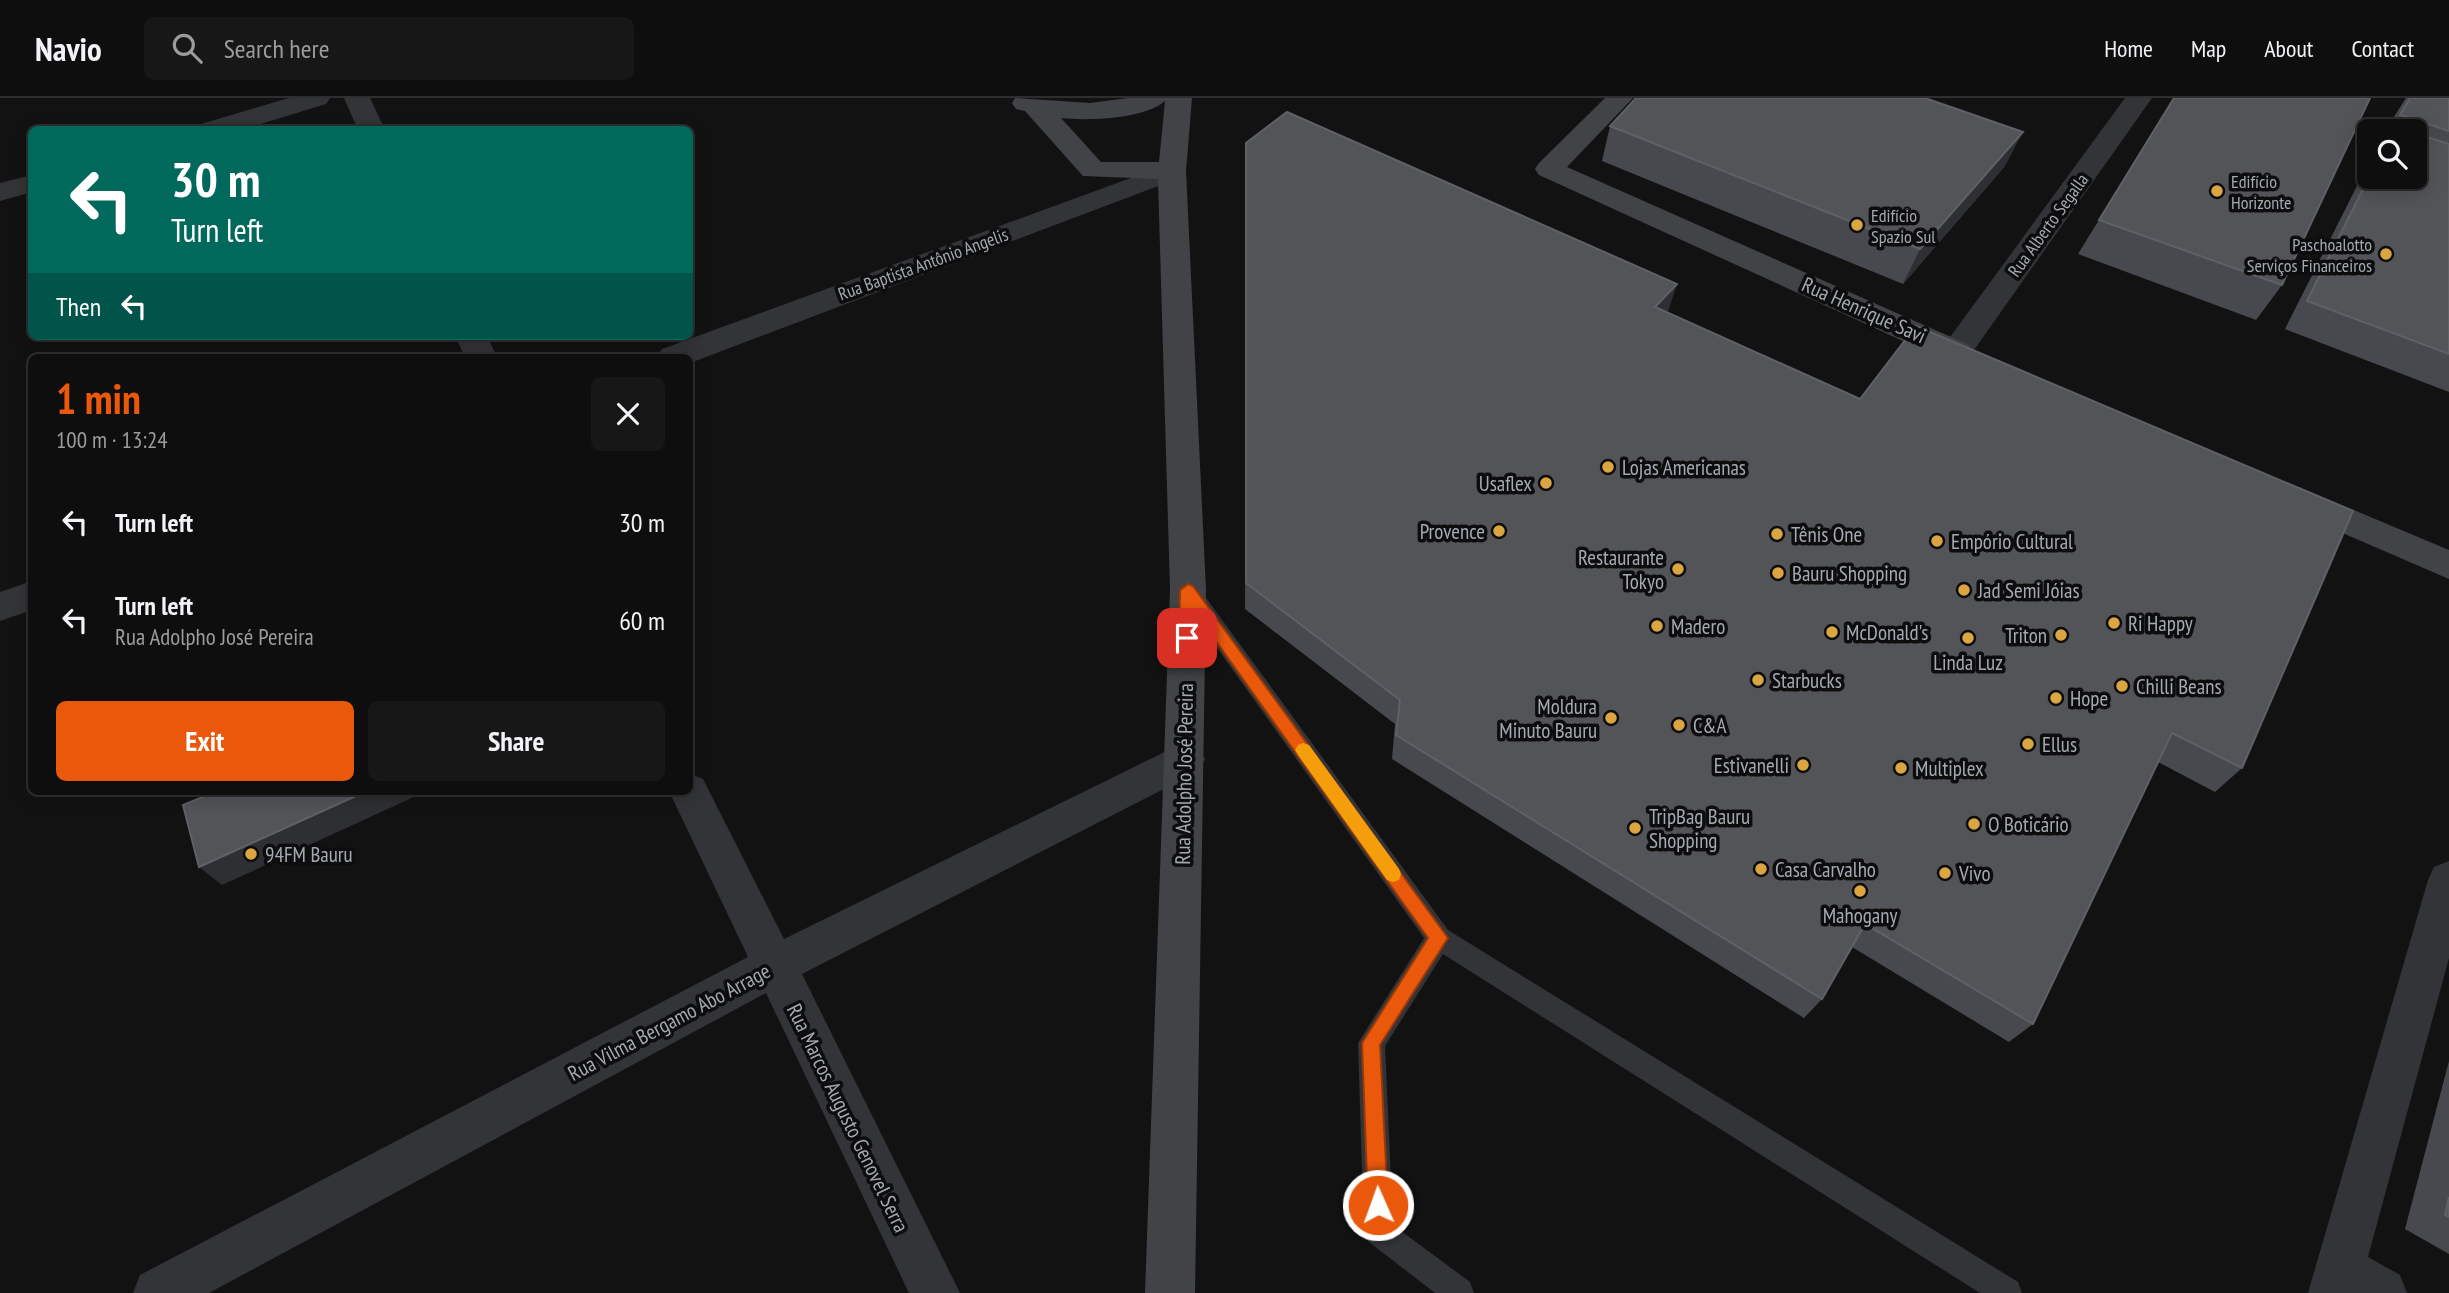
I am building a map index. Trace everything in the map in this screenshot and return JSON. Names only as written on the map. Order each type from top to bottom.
[{"type":"street","points":[[224,126],[317,98]]},
{"type":"street","points":[[357,98],[370,126]]},
{"type":"street","points":[[1023,102],[1073,111],[1113,109],[1154,98]]},
{"type":"street","name":"Rua Adolpho José Pereira","points":[[1170,1293],[1188,590],[1172,171],[1179,98]]},
{"type":"street","name":"Rua Henrique Savi","points":[[1620,98],[1549,169],[1969,358]]},
{"type":"street","name":"Rua Alberto Segalla","points":[[1969,358],[2139,98]]},
{"type":"street","points":[[1023,102],[1093,170],[1172,171]]},
{"type":"street","name":"Rua Baptista Antônio Angelis","points":[[681,354],[1172,171]]},
{"type":"street","points":[[0,192],[28,184]]},
{"type":"street","points":[[2274,489],[2449,565]]},
{"type":"street","points":[[0,607],[28,596]]},
{"type":"street","name":"Rua Vilma Bergamo Abo Arrage","points":[[158,1293],[774,966],[1185,759]]},
{"type":"street","name":"Rua Marcos Augusto Genovel Serra","points":[[691,795],[935,1293]]},
{"type":"street","points":[[2382,1293],[2337,1281],[2449,880]]},
{"type":"lane","points":[[1188,590],[1439,938],[2007,1293]]},
{"type":"lane","points":[[1439,938],[1371,1043],[1379,1232],[1459,1293]]},
{"type":"building","name":"Edifício Spazio Sul","points":[[1636,98],[1925,98],[2023,132],[1920,249],[1610,126]]},
{"type":"building","name":"Edifício Horizonte","points":[[2174,98],[2370,98],[2360,119],[2357,119],[2357,126],[2282,285],[2099,220]]},
{"type":"building","points":[[2410,98],[2449,98],[2449,131],[2427,124],[2427,119],[2412,119],[2400,115]]},
{"type":"building","name":"Bauru Shopping","points":[[1287,112],[1677,284],[1655,307],[1860,399],[1916,326],[2353,511],[2242,768],[2172,733],[2033,1024],[1865,924],[1822,999],[1396,735],[1400,700],[1246,583],[1246,143]]},
{"type":"building","name":"Paschoalotto Serviços Financeiros","points":[[2427,137],[2449,144],[2449,354],[2307,301],[2363,189],[2427,189]]},
{"type":"building","points":[[207,795],[358,795],[199,867],[183,805]]},
{"type":"building","points":[[2449,1197],[2449,1217],[2445,1215]]},
{"type":"slow traffic","points":[[1303,750],[1393,874]]},
{"type":"place","name":"Edifício Horizonte","points":[[2217,191]]},
{"type":"place","name":"Edifício Spazio Sul","points":[[1857,225]]},
{"type":"place","name":"Paschoalotto Serviços Financeiros","points":[[2386,254]]},
{"type":"place","name":"Lojas Americanas","points":[[1608,467]]},
{"type":"place","name":"Usaflex","points":[[1546,483]]},
{"type":"place","name":"Provence","points":[[1499,531]]},
{"type":"place","name":"Tênis One","points":[[1777,534]]},
{"type":"place","name":"Empório Cultural","points":[[1937,541]]},
{"type":"place","name":"Restaurante Tokyo","points":[[1678,569]]},
{"type":"place","name":"Bauru Shopping","points":[[1778,573]]},
{"type":"place","name":"Jad Semi Jóias","points":[[1964,590]]},
{"type":"place","name":"Ri Happy","points":[[2114,623]]},
{"type":"place","name":"Madero","points":[[1657,626]]},
{"type":"place","name":"McDonald's","points":[[1832,632]]},
{"type":"place","name":"Triton","points":[[2061,635]]},
{"type":"place","name":"Linda Luz","points":[[1968,638]]},
{"type":"place","name":"Starbucks","points":[[1758,680]]},
{"type":"place","name":"Chilli Beans","points":[[2122,686]]},
{"type":"place","name":"Hope","points":[[2056,698]]},
{"type":"place","name":"Moldura Minuto Bauru","points":[[1611,718]]},
{"type":"place","name":"C&A","points":[[1679,725]]},
{"type":"place","name":"Ellus","points":[[2028,744]]},
{"type":"place","name":"Estivanelli","points":[[1803,765]]},
{"type":"place","name":"Multiplex","points":[[1901,768]]},
{"type":"place","name":"O Boticário","points":[[1974,824]]},
{"type":"place","name":"TripBag Bauru Shopping","points":[[1635,828]]},
{"type":"place","name":"94FM Bauru","points":[[251,854]]},
{"type":"place","name":"Casa Carvalho","points":[[1761,869]]},
{"type":"place","name":"Vivo","points":[[1945,873]]},
{"type":"place","name":"Mahogany","points":[[1860,891]]},
{"type":"route","points":[[1187,638],[1188,590],[1439,938],[1371,1043],[1378,1205]]}]
